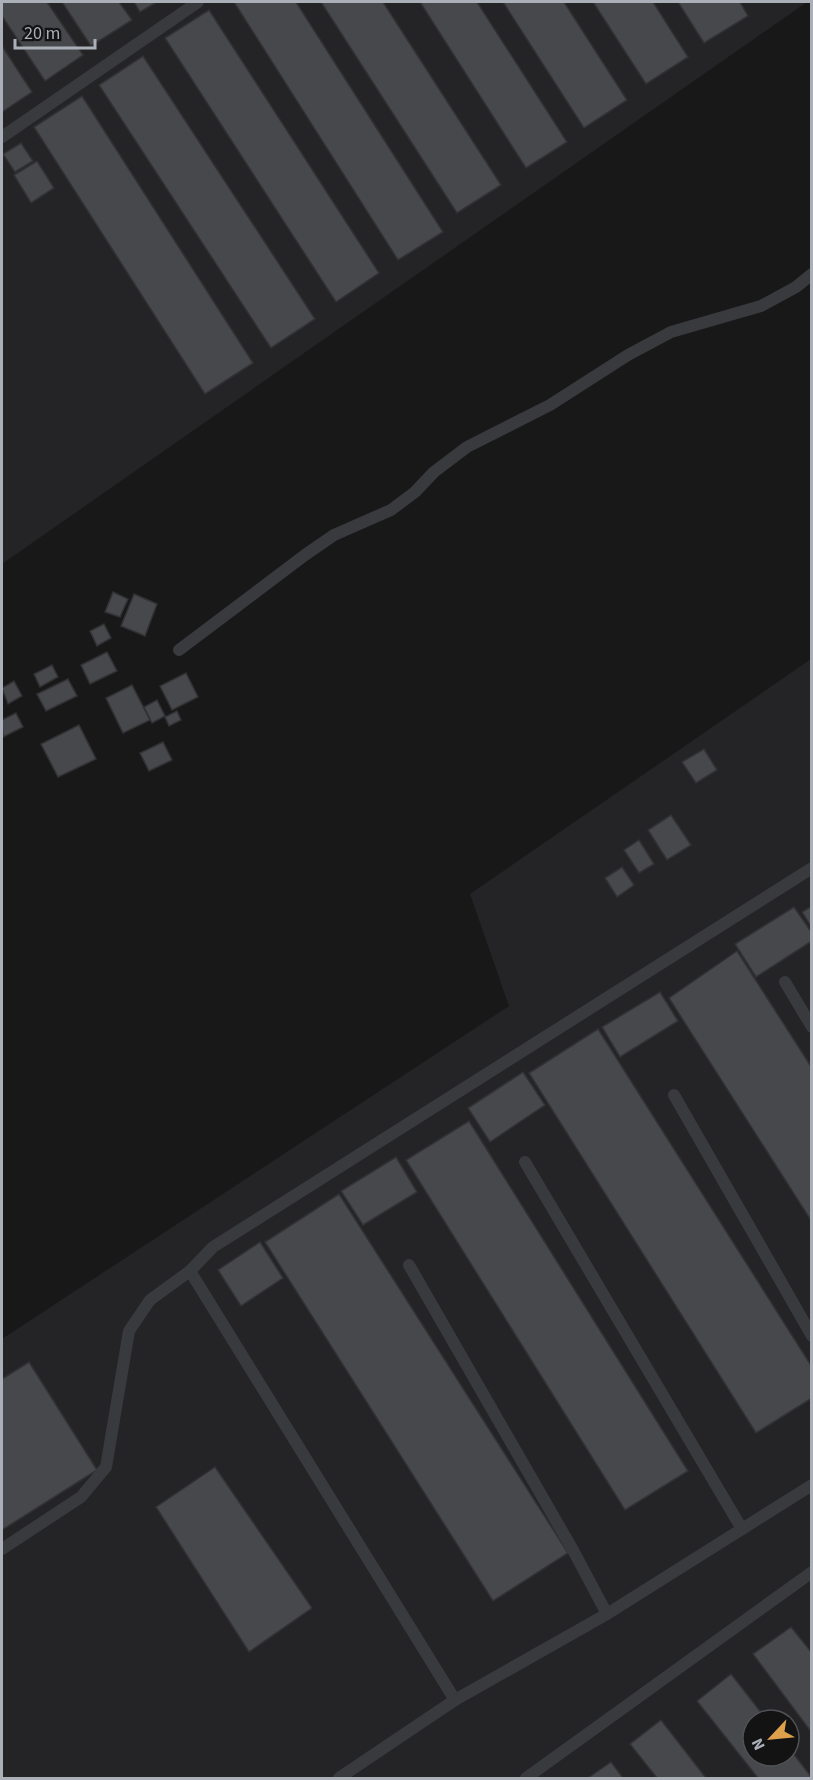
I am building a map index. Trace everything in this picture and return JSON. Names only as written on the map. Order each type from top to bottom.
[{"type":"lane","points":[[2,137],[198,2]]},
{"type":"lane","points":[[179,650],[304,555],[334,535],[391,510],[415,492],[434,472],[467,447],[550,405],[628,355],[671,332],[761,306],[796,287],[812,274]]},
{"type":"lane","points":[[2,1549],[81,1497],[106,1467],[129,1331],[150,1300],[190,1271],[213,1247],[812,868]]},
{"type":"lane","points":[[785,982],[812,1027]]},
{"type":"lane","points":[[674,1095],[812,1336]]},
{"type":"lane","points":[[525,1162],[742,1529]]},
{"type":"lane","points":[[410,1265],[607,1614]]},
{"type":"lane","points":[[190,1271],[455,1700]]},
{"type":"lane","points":[[339,1779],[455,1700],[607,1614],[812,1485]]},
{"type":"lane","points":[[526,1779],[812,1572]]},
{"type":"shaded area","points":[[2,2],[807,2],[2,564]]},
{"type":"shaded area","points":[[811,659],[811,1778],[2,1778],[2,1339],[509,1006],[470,894]]},
{"type":"building","points":[[2,2],[47,2],[83,55],[45,81],[2,16]]},
{"type":"building","points":[[62,2],[119,2],[132,20],[91,46]]},
{"type":"building","points":[[134,2],[157,2],[140,12]]},
{"type":"building","points":[[234,2],[296,2],[443,232],[398,260]]},
{"type":"building","points":[[321,2],[383,2],[501,185],[457,213]]},
{"type":"building","points":[[420,2],[477,2],[567,142],[526,168]]},
{"type":"building","points":[[503,2],[564,2],[627,100],[584,128]]},
{"type":"building","points":[[593,2],[653,2],[688,57],[646,84]]},
{"type":"building","points":[[678,2],[740,2],[748,16],[704,43]]},
{"type":"building","points":[[209,10],[379,273],[336,302],[165,38]]},
{"type":"building","points":[[2,46],[32,92],[2,112]]},
{"type":"building","points":[[143,56],[315,319],[271,348],[99,85]]},
{"type":"building","points":[[82,96],[253,363],[205,394],[34,127]]},
{"type":"building","points":[[21,143],[33,161],[15,172],[3,154]]},
{"type":"building","points":[[37,161],[54,188],[31,203],[14,175]]},
{"type":"building","points":[[113,592],[128,599],[120,617],[105,612]]},
{"type":"building","points":[[134,594],[157,604],[145,636],[121,626]]},
{"type":"building","points":[[104,624],[111,638],[97,646],[90,631]]},
{"type":"building","points":[[107,652],[117,671],[90,684],[81,665]]},
{"type":"building","points":[[52,665],[58,677],[40,687],[34,674]]},
{"type":"building","points":[[186,673],[198,697],[172,710],[160,686]]},
{"type":"building","points":[[68,679],[77,696],[46,711],[37,694]]},
{"type":"building","points":[[14,681],[22,696],[8,704],[2,688]]},
{"type":"building","points":[[132,685],[150,720],[123,733],[106,698]]},
{"type":"building","points":[[157,700],[165,716],[152,723],[144,707]]},
{"type":"building","points":[[177,711],[181,720],[169,726],[165,717]]},
{"type":"building","points":[[16,713],[23,727],[3,737],[2,720]]},
{"type":"building","points":[[79,725],[96,759],[58,777],[41,744]]},
{"type":"building","points":[[163,742],[172,760],[149,771],[140,753]]},
{"type":"building","points":[[704,749],[717,770],[696,783],[682,762]]},
{"type":"building","points":[[671,815],[691,845],[667,860],[648,830]]},
{"type":"building","points":[[639,840],[654,864],[639,873],[624,850]]},
{"type":"building","points":[[622,867],[634,885],[617,897],[605,878]]},
{"type":"building","points":[[812,906],[812,928],[802,912]]},
{"type":"building","points":[[794,907],[812,933],[812,941],[756,977],[735,944]]},
{"type":"building","points":[[737,951],[812,1068],[812,1222],[669,998]]},
{"type":"building","points":[[660,992],[678,1021],[620,1057],[602,1027]]},
{"type":"building","points":[[598,1029],[812,1367],[812,1398],[756,1433],[529,1073]]},
{"type":"building","points":[[523,1072],[545,1105],[490,1142],[468,1108]]},
{"type":"building","points":[[469,1121],[688,1471],[625,1510],[406,1160]]},
{"type":"building","points":[[396,1157],[417,1192],[363,1225],[341,1191]]},
{"type":"building","points":[[339,1194],[568,1553],[493,1601],[265,1242]]},
{"type":"building","points":[[260,1242],[283,1278],[241,1306],[218,1270]]},
{"type":"building","points":[[29,1362],[97,1470],[2,1530],[2,1379]]},
{"type":"building","points":[[215,1467],[312,1608],[249,1652],[156,1507]]},
{"type":"building","points":[[791,1627],[812,1653],[812,1733],[801,1718],[801,1708],[793,1708],[753,1654]]},
{"type":"building","points":[[731,1674],[758,1708],[741,1708],[741,1757],[697,1701]]},
{"type":"building","points":[[661,1720],[706,1778],[657,1778],[630,1744]]},
{"type":"building","points":[[611,1762],[623,1778],[588,1778]]},
{"type":"building","points":[[801,1764],[812,1778],[758,1778],[750,1768],[801,1768]]}]
